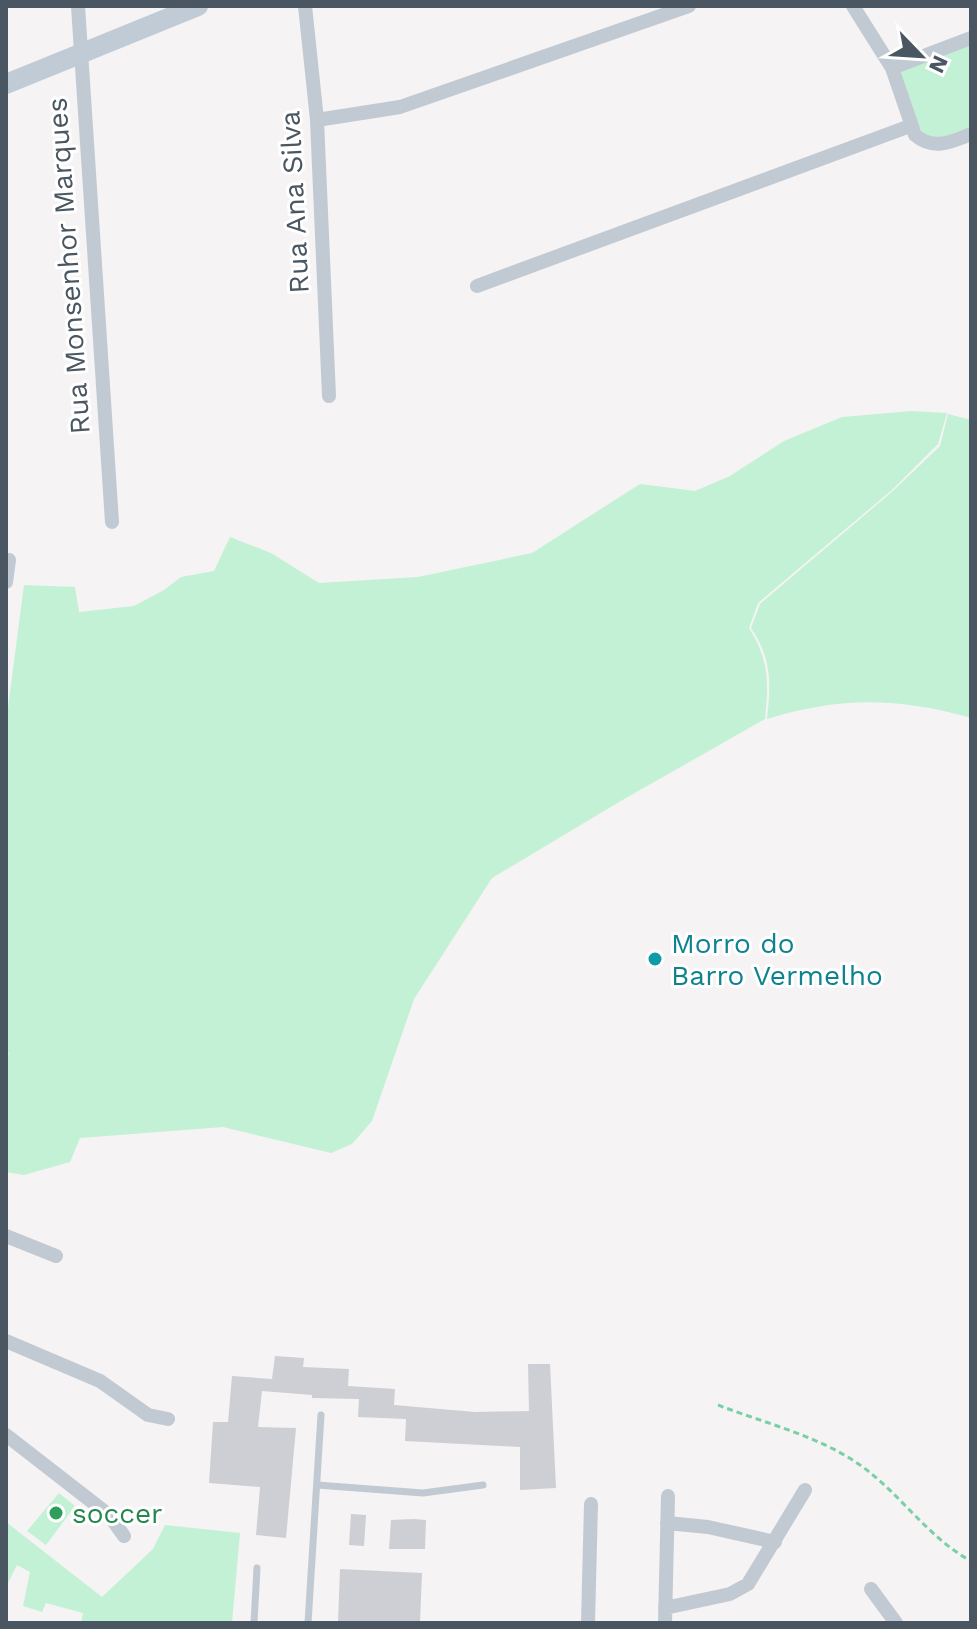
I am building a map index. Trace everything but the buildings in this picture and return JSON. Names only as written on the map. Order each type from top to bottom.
[{"type":"street","name":"Rua Monsenhor Marques","points":[[78,6],[112,522]]},
{"type":"street","points":[[6,84],[198,6]]},
{"type":"street","name":"Rua Ana Silva","points":[[305,6],[317,120],[329,396]]},
{"type":"street","points":[[317,120],[413,103],[689,6]]},
{"type":"street","points":[[853,6],[892,68],[910,126],[919,139],[939,145],[971,134]]},
{"type":"street","points":[[892,68],[971,38]]},
{"type":"street","points":[[477,286],[910,126]]},
{"type":"street","points":[[6,582],[9,560]]},
{"type":"street","points":[[6,1236],[56,1256]]},
{"type":"street","points":[[6,1341],[100,1381],[148,1415],[168,1419]]},
{"type":"street","points":[[6,1435],[109,1515],[124,1536]]},
{"type":"street","points":[[668,1496],[665,1615],[739,1590],[753,1577],[805,1490]]},
{"type":"street","points":[[588,1623],[591,1504]]},
{"type":"street","points":[[667,1523],[719,1529],[775,1542]]},
{"type":"street","points":[[871,1589],[896,1623]]},
{"type":"lane","points":[[308,1623],[321,1415]]},
{"type":"lane","points":[[317,1485],[423,1493],[483,1485]]},
{"type":"lane","points":[[254,1623],[257,1568]]},
{"type":"path","points":[[718,1405],[817,1442],[858,1464],[932,1533],[971,1561]]},
{"type":"green space","points":[[971,41],[971,127],[936,139],[923,135],[895,71]]},
{"type":"green space","points":[[912,411],[947,413],[938,444],[893,489],[758,603],[749,628],[766,672],[765,719],[492,878],[414,999],[372,1121],[352,1144],[331,1153],[223,1127],[80,1138],[70,1162],[24,1175],[6,1172],[6,1060],[9,1053],[6,1051],[6,723],[24,585],[75,587],[79,612],[134,606],[181,577],[214,571],[230,537],[271,553],[319,583],[418,577],[532,553],[640,484],[695,491],[730,476],[784,441],[842,417]]},
{"type":"green space","points":[[948,414],[971,420],[971,718],[918,706],[868,702],[819,707],[767,719],[768,672],[763,650],[751,628],[760,604],[894,490],[940,446]]},
{"type":"green space","name":"soccer","points":[[59,1493],[75,1506],[46,1545],[27,1531]]},
{"type":"green space","points":[[6,1522],[102,1597],[153,1549],[165,1525],[240,1533],[232,1623],[81,1623],[83,1613],[46,1603],[42,1612],[23,1606],[30,1572],[17,1565],[6,1587]]},
{"type":"place","name":"Morro do Barro Vermelho","points":[[655,959]]},
{"type":"place","name":"soccer","points":[[56,1513]]}]
